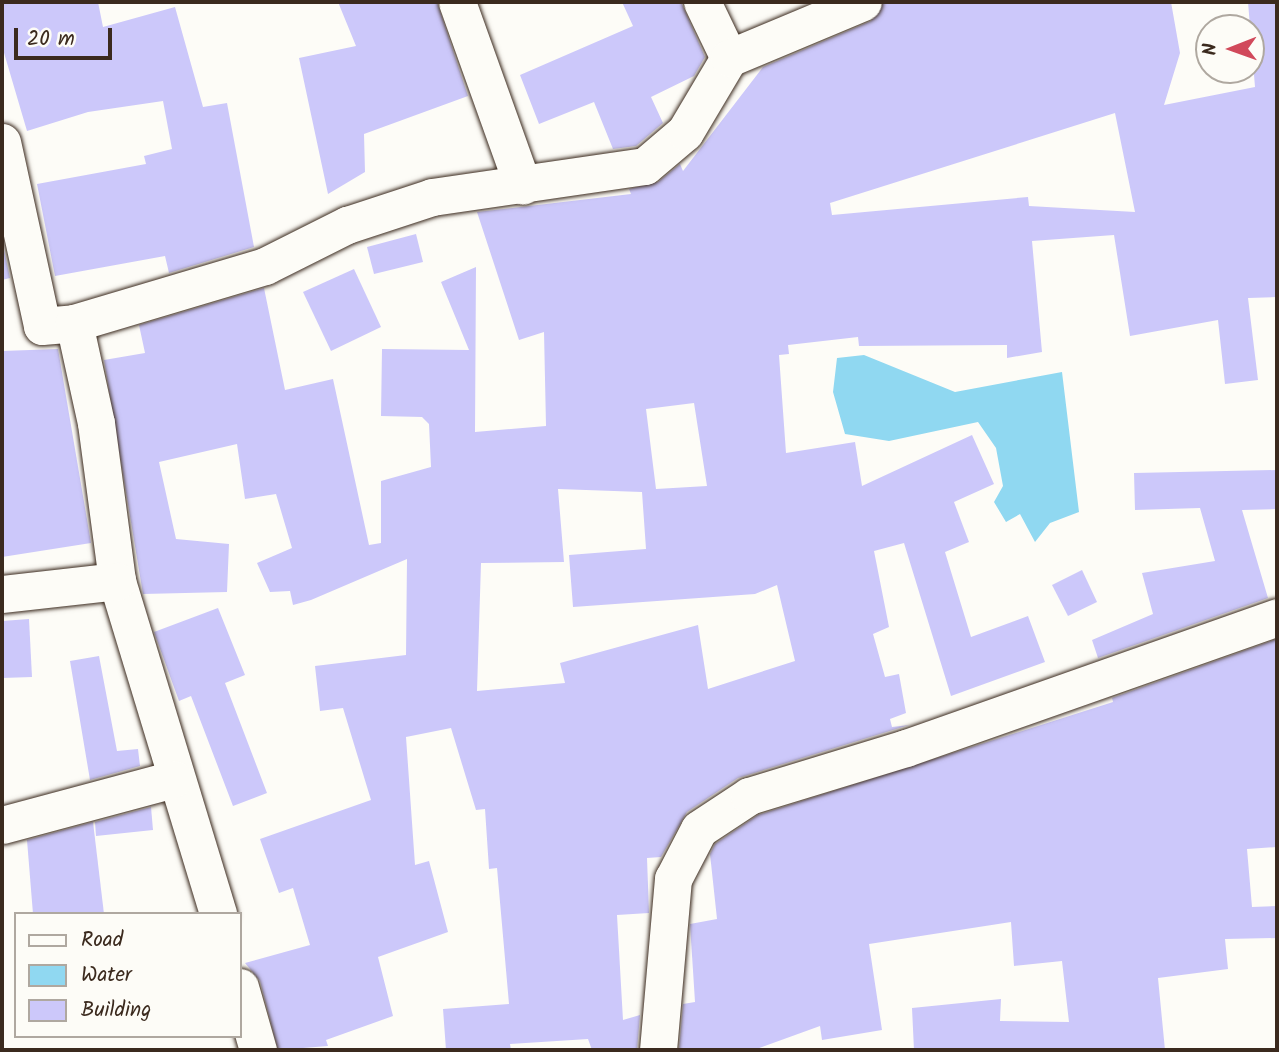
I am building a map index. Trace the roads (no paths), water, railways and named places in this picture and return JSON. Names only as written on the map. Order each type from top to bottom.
[{"type":"street","points":[[457,2],[523,186]]},
{"type":"street","points":[[702,2],[729,58]]},
{"type":"street","points":[[2,142],[43,326],[74,323],[265,266],[347,225],[432,197],[523,186],[645,166],[669,152],[729,58],[863,2]]},
{"type":"street","points":[[74,323],[96,423],[117,581],[174,779],[218,912]]},
{"type":"street","points":[[2,594],[117,581]]},
{"type":"street","points":[[659,1050],[673,879],[699,829],[749,796],[906,748],[1277,617]]},
{"type":"street","points":[[2,825],[174,779]]},
{"type":"street","points":[[242,994],[258,1050]]},
{"type":"water","points":[[864,355],[955,392],[1062,372],[1079,512],[1050,523],[1035,542],[1020,514],[1006,522],[994,502],[1003,486],[996,448],[978,422],[889,441],[845,434],[833,392],[837,358]]}]
